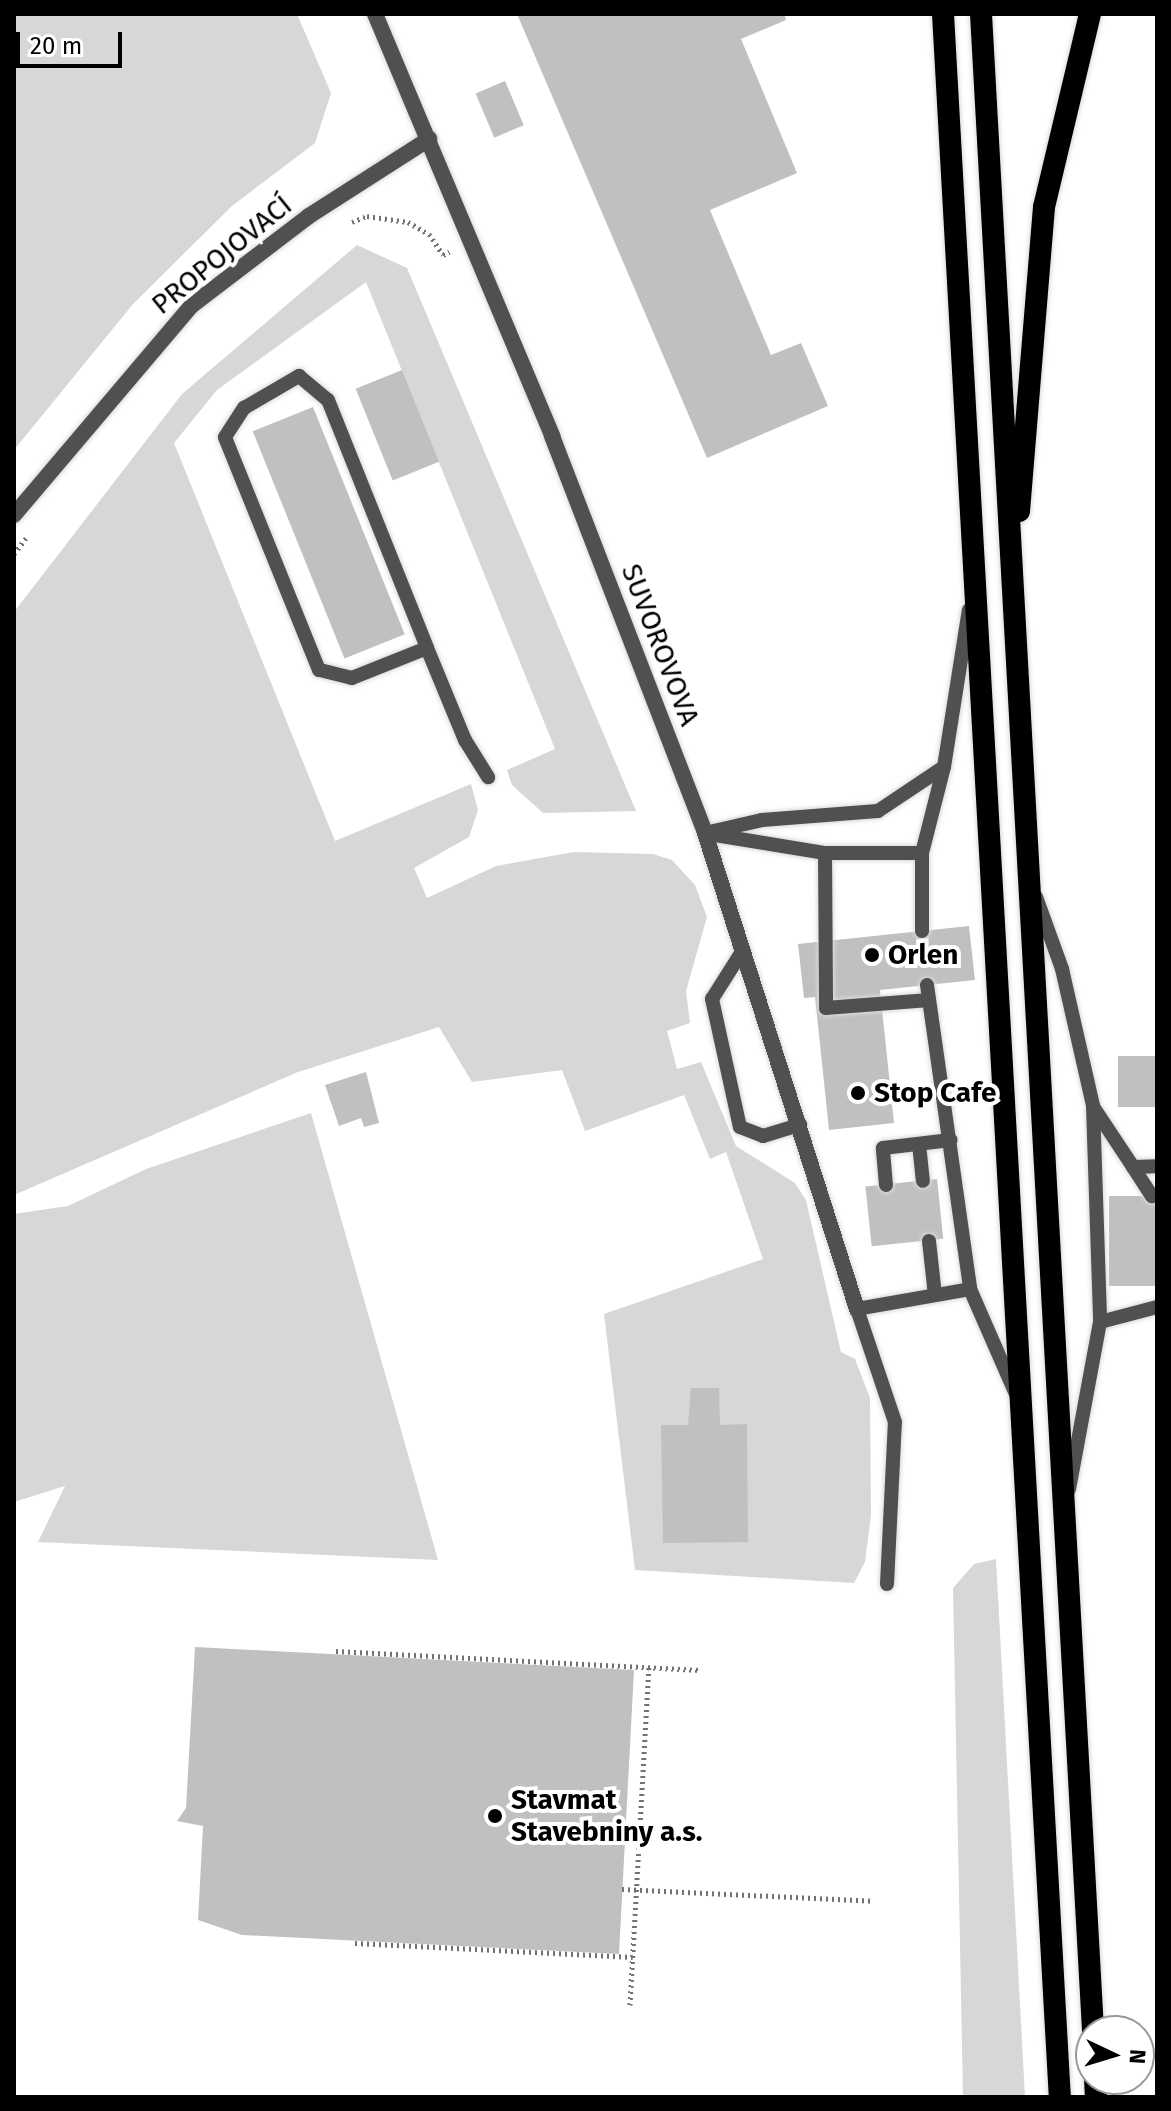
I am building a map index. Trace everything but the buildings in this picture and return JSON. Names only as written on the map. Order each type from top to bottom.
[{"type":"highway","points":[[928,14],[956,218]]},
{"type":"highway","points":[[943,14],[1018,1400],[1060,2097]]},
{"type":"highway","points":[[981,14],[1092,2015]]},
{"type":"highway","points":[[1012,604],[1044,207],[1090,14]]},
{"type":"street","name":"SUVOROVOVA","points":[[375,14],[472,243],[705,833],[857,1309]]},
{"type":"street","name":"PROPOJOVACÍ","points":[[14,515],[191,306],[309,216],[429,139]]},
{"type":"lane","points":[[427,648],[352,678],[319,670],[225,437],[244,408],[299,376],[328,400],[465,740],[488,777]]},
{"type":"lane","points":[[922,931],[922,853],[944,767],[973,586]]},
{"type":"lane","points":[[705,833],[762,820],[878,811],[944,767]]},
{"type":"lane","points":[[705,833],[825,853],[922,853]]},
{"type":"lane","points":[[825,853],[826,1008],[928,993],[970,1289],[1018,1400]]},
{"type":"lane","points":[[1029,880],[1062,969],[1093,1106],[1100,1322],[1064,1521]]},
{"type":"lane","points":[[743,950],[712,999],[740,1127],[763,1136],[800,1125]]},
{"type":"lane","points":[[1093,1106],[1152,1196]]},
{"type":"lane","points":[[886,1185],[883,1148],[951,1140]]},
{"type":"lane","points":[[919,1144],[923,1181]]},
{"type":"lane","points":[[1133,1167],[1157,1166]]},
{"type":"lane","points":[[929,1241],[935,1295]]},
{"type":"lane","points":[[887,1584],[895,1422],[857,1309],[970,1289]]},
{"type":"lane","points":[[1100,1322],[1157,1307]]},
{"type":"path","points":[[339,228],[388,216],[429,234],[443,255],[472,243]]},
{"type":"path","points":[[14,554],[33,530]]},
{"type":"path","points":[[336,1651],[700,1670]]},
{"type":"path","points":[[630,2005],[649,1668]]},
{"type":"path","points":[[622,1889],[873,1901]]},
{"type":"path","points":[[355,1943],[633,1957]]},
{"type":"shaded area","points":[[14,14],[297,14],[331,93],[315,143],[232,206],[133,304],[14,450]]},
{"type":"shaded area","points":[[357,245],[407,268],[636,811],[543,813],[512,785],[507,770],[555,749],[366,282],[217,390],[174,443],[335,841],[471,784],[478,810],[469,837],[414,868],[427,898],[496,866],[574,852],[653,854],[672,860],[695,885],[707,917],[686,991],[690,1023],[667,1031],[677,1069],[701,1062],[736,1146],[795,1183],[806,1200],[841,1352],[855,1359],[870,1398],[871,1515],[865,1562],[854,1583],[635,1570],[604,1314],[763,1259],[726,1152],[710,1159],[684,1095],[585,1131],[562,1070],[472,1082],[439,1027],[298,1072],[14,1195],[14,612],[182,394]]},
{"type":"shaded area","points":[[311,1113],[438,1560],[38,1542],[65,1486],[14,1502],[14,1214],[68,1206],[146,1169]]},
{"type":"shaded area","points":[[996,1559],[1025,2097],[963,2097],[953,1588],[974,1564]]},
{"type":"place","name":"Orlen","points":[[872,955]]},
{"type":"place","name":"Stop Cafe","points":[[858,1093]]},
{"type":"place","name":"Stavmat Stavebniny a.s.","points":[[495,1816]]}]
